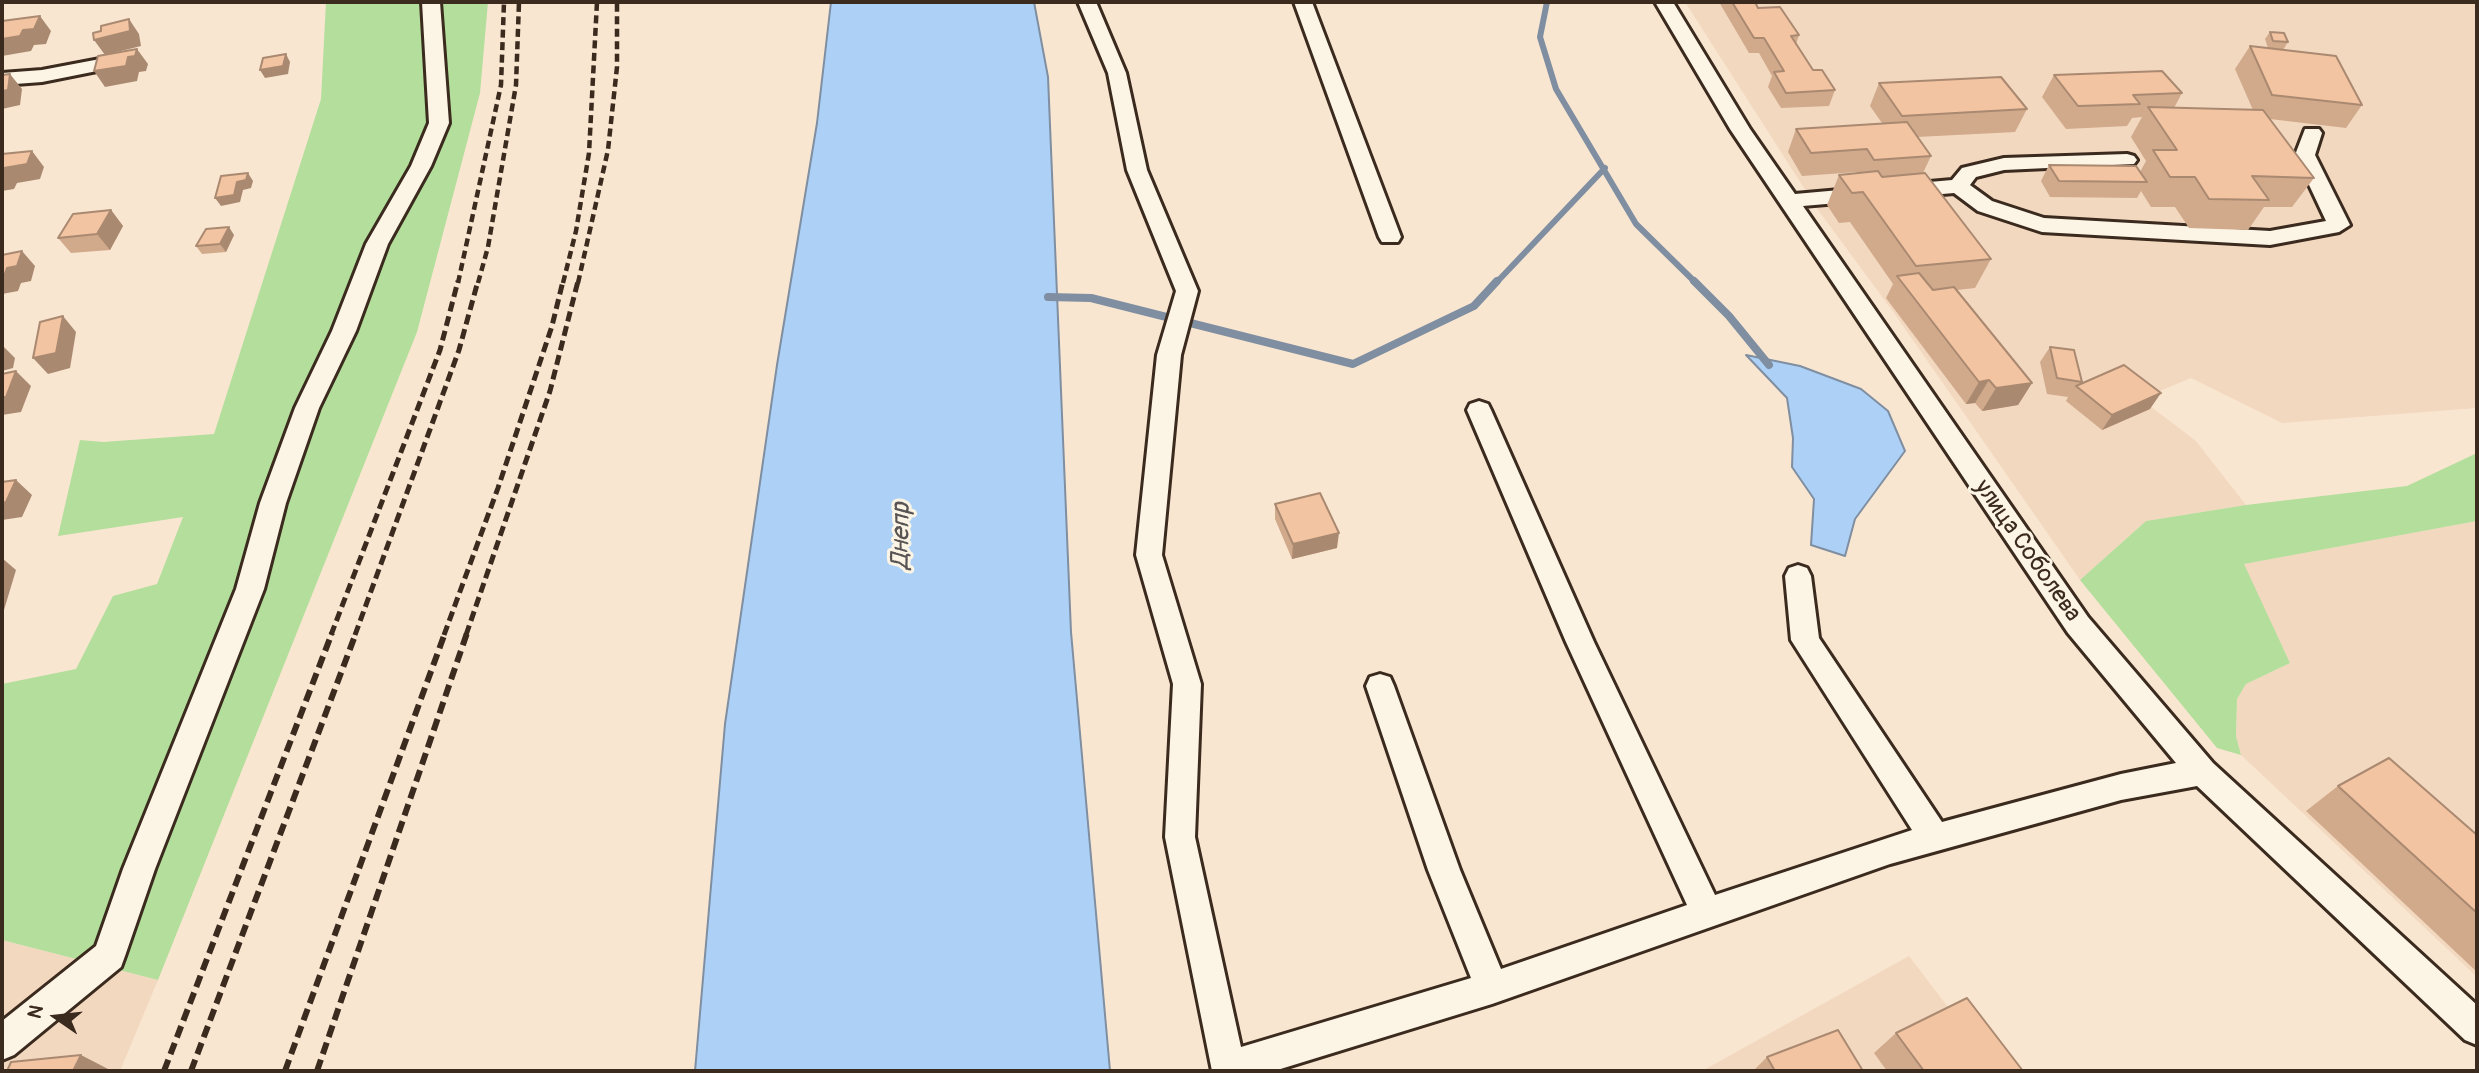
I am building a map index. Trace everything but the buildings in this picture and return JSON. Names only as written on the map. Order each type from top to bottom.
[{"type":"street","points":[[2,1043],[109,956],[139,869],[250,589],[273,503],[307,408],[344,331],[377,244],[421,166],[439,123],[431,2]]},
{"type":"street","points":[[1087,2],[1117,73],[1137,170],[1188,291],[1169,355],[1149,555],[1187,684],[1180,837],[1228,1068],[1492,988],[1890,850],[2121,787],[2202,772]]},
{"type":"street","points":[[1303,2],[1390,237]]},
{"type":"street","name":"улица Соболева","points":[[1664,2],[1740,129],[2078,625],[2202,772],[2477,1028]]},
{"type":"street","points":[[2,79],[42,76],[100,65]]},
{"type":"street","points":[[1788,201],[1958,186],[1985,206],[2042,225],[2270,238],[2339,225],[2305,155],[2312,133]]},
{"type":"street","points":[[1958,186],[1969,172],[2004,164],[2127,160]]},
{"type":"street","points":[[1479,410],[1580,642],[1707,913]]},
{"type":"street","points":[[1798,576],[1805,640],[1935,838]]},
{"type":"street","points":[[1380,686],[1444,870],[1492,988]]},
{"type":"shaded area","points":[[1685,2],[2477,2],[2477,86],[2474,87],[2477,92],[2477,408],[2282,423],[2191,378],[2141,399],[2196,441],[2246,505],[2146,521],[2080,580],[1894,313],[1818,210]]},
{"type":"shaded area","points":[[2477,521],[2477,977],[2241,755],[2236,736],[2237,699],[2246,684],[2290,663],[2243,564]]},
{"type":"shaded area","points":[[2,940],[158,980],[120,1071],[2,1071]]},
{"type":"shaded area","points":[[1909,956],[1997,1071],[1702,1071]]},
{"type":"green space","points":[[326,2],[488,2],[480,93],[417,332],[158,980],[2,940],[2,684],[76,669],[113,596],[157,584],[183,517],[58,536],[80,440],[103,442],[214,434],[321,99]]},
{"type":"green space","points":[[2477,453],[2477,521],[2244,564],[2290,663],[2246,684],[2237,699],[2236,736],[2241,755],[2217,748],[2080,580],[2146,521],[2246,505],[2407,486]]},
{"type":"water","name":"Днепр","points":[[831,2],[1034,2],[1048,77],[1071,632],[1110,1071],[695,1071],[725,724],[777,365],[817,123]]},
{"type":"water","points":[[1746,355],[1800,366],[1861,389],[1888,411],[1905,451],[1855,519],[1845,556],[1811,545],[1814,499],[1792,467],[1793,438],[1787,398]]},
{"type":"waterway","points":[[1547,2],[1540,37],[1556,89],[1604,169]]},
{"type":"waterway","points":[[1496,283],[1604,169]]},
{"type":"waterway","points":[[1604,169],[1636,224],[1696,283]]},
{"type":"waterway","points":[[1048,297],[1091,298],[1353,364],[1474,306],[1497,281]]},
{"type":"waterway","points":[[1696,283],[1729,316],[1769,365]]},
{"type":"railway","points":[[458,283],[501,85],[504,2]]},
{"type":"railway","points":[[478,283],[488,247],[516,85],[519,2]]},
{"type":"railway","points":[[563,283],[576,231],[589,153],[597,2]]},
{"type":"railway","points":[[578,283],[608,150],[617,67],[617,2]]},
{"type":"railway","points":[[331,635],[440,350],[458,281]]},
{"type":"railway","points":[[355,635],[459,350],[478,281]]},
{"type":"railway","points":[[444,635],[498,488],[552,326],[563,281]]},
{"type":"railway","points":[[466,635],[550,391],[578,281]]},
{"type":"railway","points":[[164,1071],[332,633]]},
{"type":"railway","points":[[191,1071],[356,633]]},
{"type":"railway","points":[[285,1071],[445,633]]},
{"type":"railway","points":[[317,1071],[467,633]]}]
